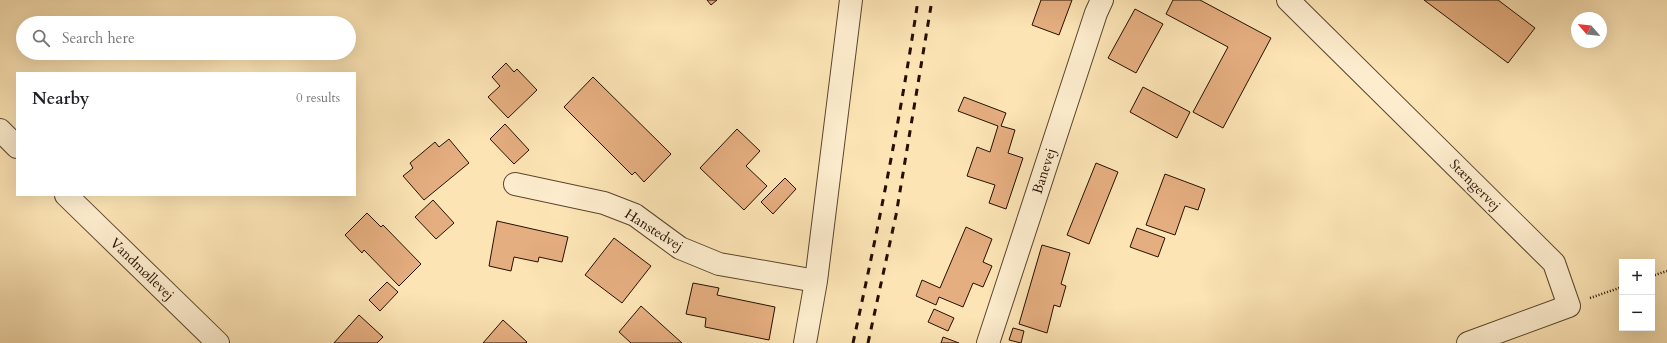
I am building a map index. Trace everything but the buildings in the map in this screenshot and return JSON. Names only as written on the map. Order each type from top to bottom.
[{"type":"street","points":[[805,343],[816,281],[851,0]]},
{"type":"street","name":"Banevej","points":[[988,343],[1096,13],[1102,0]]},
{"type":"street","name":"Stængervej","points":[[1288,0],[1554,263],[1569,306]]},
{"type":"street","points":[[0,130],[16,146]]},
{"type":"street","name":"Hanstedvej","points":[[515,184],[610,205],[635,216],[680,248],[719,264],[816,281]]},
{"type":"street","name":"Vandmøllevej","points":[[67,196],[218,343]]},
{"type":"street","points":[[1468,343],[1569,306]]},
{"type":"path","points":[[1655,275],[1667,271]]},
{"type":"path","points":[[1569,306],[1619,288]]},
{"type":"railway","points":[[853,343],[888,172],[918,0]]},
{"type":"railway","points":[[868,343],[896,215],[932,0]]}]
